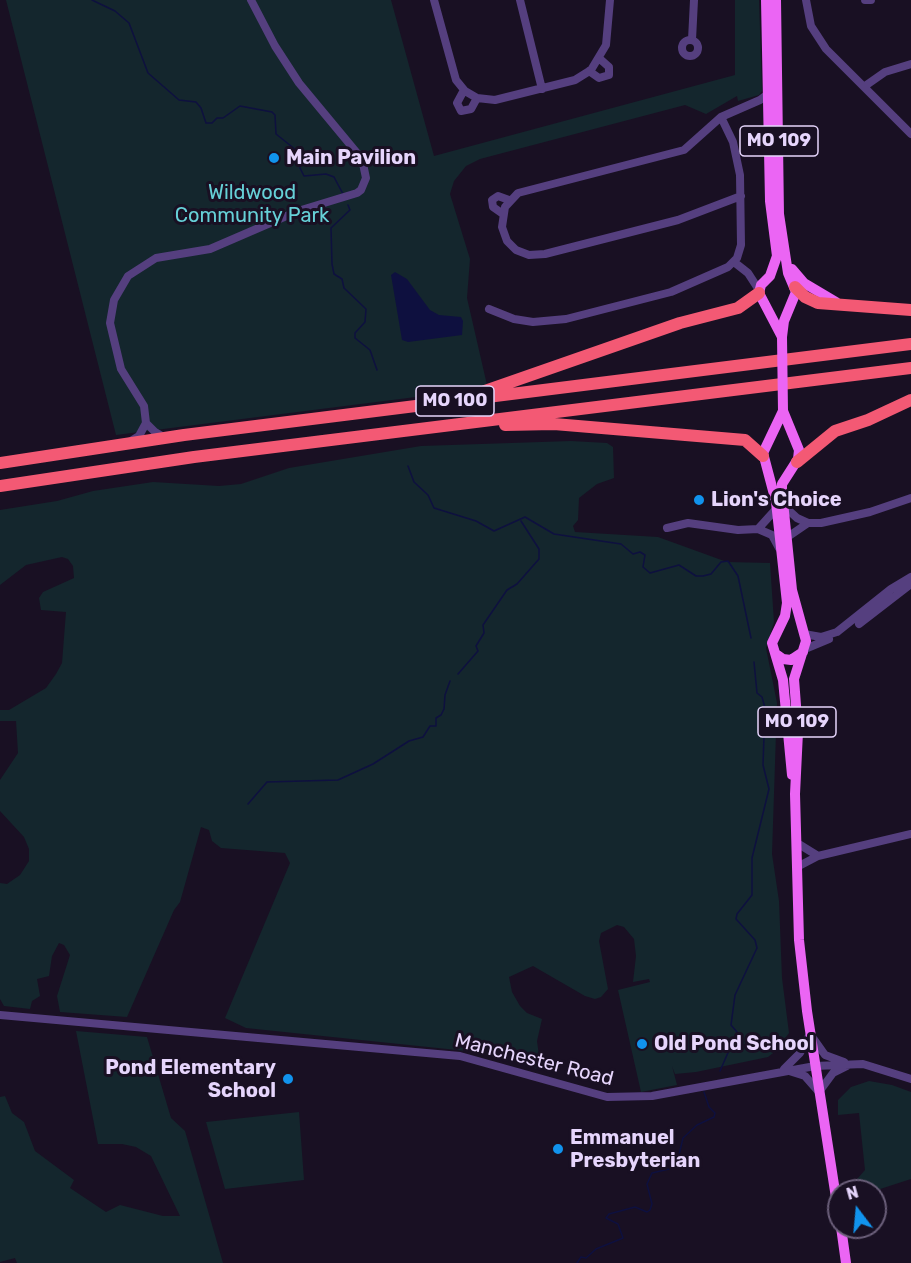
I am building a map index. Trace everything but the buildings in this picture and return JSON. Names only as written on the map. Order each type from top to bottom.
[{"type":"highway","points":[[793,284],[812,301],[911,310]]},
{"type":"highway","points":[[447,402],[527,379],[680,323],[738,308],[759,292]]},
{"type":"highway","name":"MO 100","points":[[0,463],[130,442],[911,344]]},
{"type":"highway","name":"MO 100","points":[[0,486],[161,462],[911,368]]},
{"type":"highway","points":[[795,464],[835,431],[911,400]]},
{"type":"highway","points":[[465,424],[554,424],[745,440],[765,459]]},
{"type":"main road","name":"MO 109","points":[[766,0],[770,201],[777,256],[759,292],[762,302],[768,308],[782,337]]},
{"type":"main road","name":"MO 109","points":[[776,0],[779,208],[786,258],[795,298],[790,306],[782,337],[783,411],[800,453],[783,484],[780,548],[787,610],[772,643],[785,693],[787,739],[795,794]]},
{"type":"main road","points":[[786,258],[799,279],[822,296],[842,304]]},
{"type":"main road","points":[[768,277],[782,275],[793,284]]},
{"type":"main road","points":[[768,308],[779,311],[790,306]]},
{"type":"main road","name":"MO 109","points":[[783,411],[767,441],[765,459],[789,536],[792,590],[803,634],[804,651],[794,679],[798,754],[795,794],[801,967],[833,1179]]},
{"type":"main road","points":[[767,441],[783,434],[792,437],[798,444]]},
{"type":"main road","points":[[765,459],[778,470],[795,464]]},
{"type":"main road","points":[[776,632],[788,626],[803,634]]},
{"type":"main road","points":[[776,654],[788,660],[797,658],[804,651]]},
{"type":"main road","points":[[843,1239],[846,1263]]},
{"type":"street","points":[[130,442],[139,435],[146,423],[143,402],[119,362],[111,323],[114,300],[128,276],[140,265],[156,258],[210,249],[298,211],[357,194],[362,190],[366,178],[362,159],[303,89],[275,46],[251,0]]},
{"type":"street","points":[[434,0],[456,80],[464,90],[477,98],[498,100],[575,80],[589,71],[600,59],[606,45],[610,0]]},
{"type":"street","points":[[520,0],[542,88]]},
{"type":"street","points":[[692,40],[694,0]]},
{"type":"street","points":[[806,0],[811,26],[821,42],[911,134]]},
{"type":"street","points":[[865,0],[871,0]]},
{"type":"street","points":[[589,71],[599,78],[609,75],[609,67],[600,59]]},
{"type":"street","points":[[866,86],[885,72],[911,64]]},
{"type":"street","points":[[464,90],[457,103],[461,111],[469,111],[477,98]]},
{"type":"street","points":[[741,196],[678,220],[536,255],[522,253],[507,241],[502,227],[502,214],[510,200],[526,189],[684,150],[721,117],[748,106],[768,94]]},
{"type":"street","points":[[748,106],[760,108],[768,114]]},
{"type":"street","points":[[489,309],[514,319],[533,322],[566,319],[678,289],[721,271],[734,262],[741,245],[741,196],[737,156],[721,117]]},
{"type":"street","points":[[502,214],[492,207],[492,200],[498,196],[510,200]]},
{"type":"street","points":[[734,262],[748,273],[759,292]]},
{"type":"street","points":[[748,273],[768,277]]},
{"type":"street","points":[[146,423],[165,438]]},
{"type":"street","points":[[789,536],[808,523],[831,521],[870,512],[911,498]]},
{"type":"street","points":[[758,529],[781,507],[808,523]]},
{"type":"street","points":[[667,528],[688,523],[738,530],[758,529],[772,535],[780,548]]},
{"type":"street","points":[[803,634],[821,637],[837,632],[911,577]]},
{"type":"street","points":[[804,651],[848,631],[911,584]]},
{"type":"street","points":[[797,867],[818,856],[911,834]]},
{"type":"street","points":[[796,843],[818,856]]},
{"type":"street","name":"Manchester Road","points":[[0,1015],[460,1056],[607,1097],[651,1096],[783,1070],[815,1066],[850,1064],[875,1066],[911,1079]]},
{"type":"street","points":[[783,1070],[801,1053],[810,1034],[825,1054],[850,1064]]},
{"type":"street","points":[[783,1070],[805,1076],[819,1092],[833,1073],[850,1064]]},
{"type":"green space","name":"Wildwood Community Park","points":[[6,0],[391,0],[434,156],[735,75],[735,0],[759,0],[762,91],[759,95],[738,101],[737,96],[706,114],[685,105],[480,159],[466,166],[454,181],[450,194],[470,259],[467,298],[487,385],[471,390],[116,435]]},
{"type":"green space","points":[[571,441],[607,443],[613,447],[614,478],[597,484],[579,498],[578,520],[573,526],[575,532],[658,537],[727,562],[770,563],[774,622],[766,648],[777,703],[772,854],[779,901],[782,978],[789,1033],[777,1050],[768,1057],[696,1072],[675,1074],[672,1066],[677,1085],[641,1092],[618,990],[650,982],[649,979],[633,982],[636,956],[634,939],[624,927],[617,925],[601,933],[599,941],[608,989],[601,997],[595,999],[585,996],[533,966],[509,977],[512,992],[520,1006],[527,1013],[542,1019],[537,1041],[541,1070],[476,1052],[246,1028],[225,1018],[290,863],[285,853],[221,848],[212,841],[209,830],[201,827],[180,902],[174,910],[127,1017],[60,1012],[57,996],[70,955],[64,945],[59,943],[52,956],[49,976],[37,979],[40,996],[32,1001],[30,1009],[4,1006],[0,999],[0,883],[7,884],[20,875],[29,861],[29,849],[24,837],[0,811],[0,780],[18,753],[16,721],[0,721],[0,710],[9,710],[46,688],[56,674],[62,663],[66,612],[41,610],[39,598],[43,592],[74,578],[73,566],[68,559],[62,557],[26,565],[0,585],[0,510],[57,501],[93,491],[153,482],[219,486],[241,484],[289,468],[421,446]]},
{"type":"green space","points":[[76,1031],[147,1037],[171,1118],[185,1131],[223,1263],[17,1263],[15,1258],[0,1262],[0,1097],[5,1096],[12,1113],[24,1122],[35,1151],[74,1180],[70,1188],[106,1212],[120,1205],[163,1216],[180,1216],[151,1156],[136,1147],[122,1144],[98,1144]]},
{"type":"green space","points":[[869,1081],[892,1085],[911,1092],[911,1179],[887,1187],[887,1179],[857,1179],[865,1170],[859,1113],[838,1115],[838,1100],[851,1087]]},
{"type":"green space","points":[[299,1112],[304,1180],[225,1189],[206,1122]]},
{"type":"shaded area","points":[[395,272],[407,279],[430,310],[439,315],[461,317],[462,335],[408,342],[402,340],[391,275]]},
{"type":"waterway","points":[[92,0],[115,11],[129,23],[148,73],[179,100],[196,102],[201,108],[206,123],[223,118],[240,106],[272,112],[275,115],[276,134],[301,154],[300,168],[304,176],[326,174],[334,177],[343,194]]},
{"type":"waterway","points":[[348,205],[350,210],[331,228],[332,264],[334,274],[342,279],[344,288],[366,309],[365,322],[355,333],[355,338],[370,350],[377,370]]},
{"type":"waterway","points":[[408,466],[414,482],[428,495],[434,508],[476,521],[494,531],[525,517],[554,534],[621,544],[633,554],[640,552],[645,555],[643,567],[650,573],[679,565],[696,576],[703,576],[711,574],[721,562],[728,561],[738,576],[751,638]]},
{"type":"waterway","points":[[458,674],[478,651],[476,646],[484,633],[483,625],[507,590],[517,584],[539,559],[539,549],[521,521]]},
{"type":"waterway","points":[[720,1071],[737,1032],[731,1025],[735,995],[757,948],[755,940],[736,919],[737,914],[752,895],[752,858],[769,789],[763,765],[765,708],[762,697],[757,693],[754,662]]},
{"type":"waterway","points":[[248,804],[267,782],[338,780],[373,764],[409,741],[423,737],[430,726],[436,726],[436,718],[444,709],[445,695],[450,681]]},
{"type":"waterway","points":[[577,1263],[581,1257],[586,1258],[596,1249],[623,1238],[618,1224],[606,1218],[609,1214],[635,1207],[647,1212],[650,1210],[652,1204],[647,1184],[652,1173],[669,1169],[678,1159],[683,1138],[697,1125],[714,1117],[715,1113],[709,1107],[704,1092]]},
{"type":"place","name":"Main Pavilion","points":[[274,158]]},
{"type":"place","name":"Lion's Choice","points":[[699,500]]},
{"type":"place","name":"Old Pond School","points":[[642,1044]]},
{"type":"place","name":"Pond Elementary School","points":[[288,1079]]},
{"type":"place","name":"Emmanuel Presbyterian","points":[[558,1149]]}]
